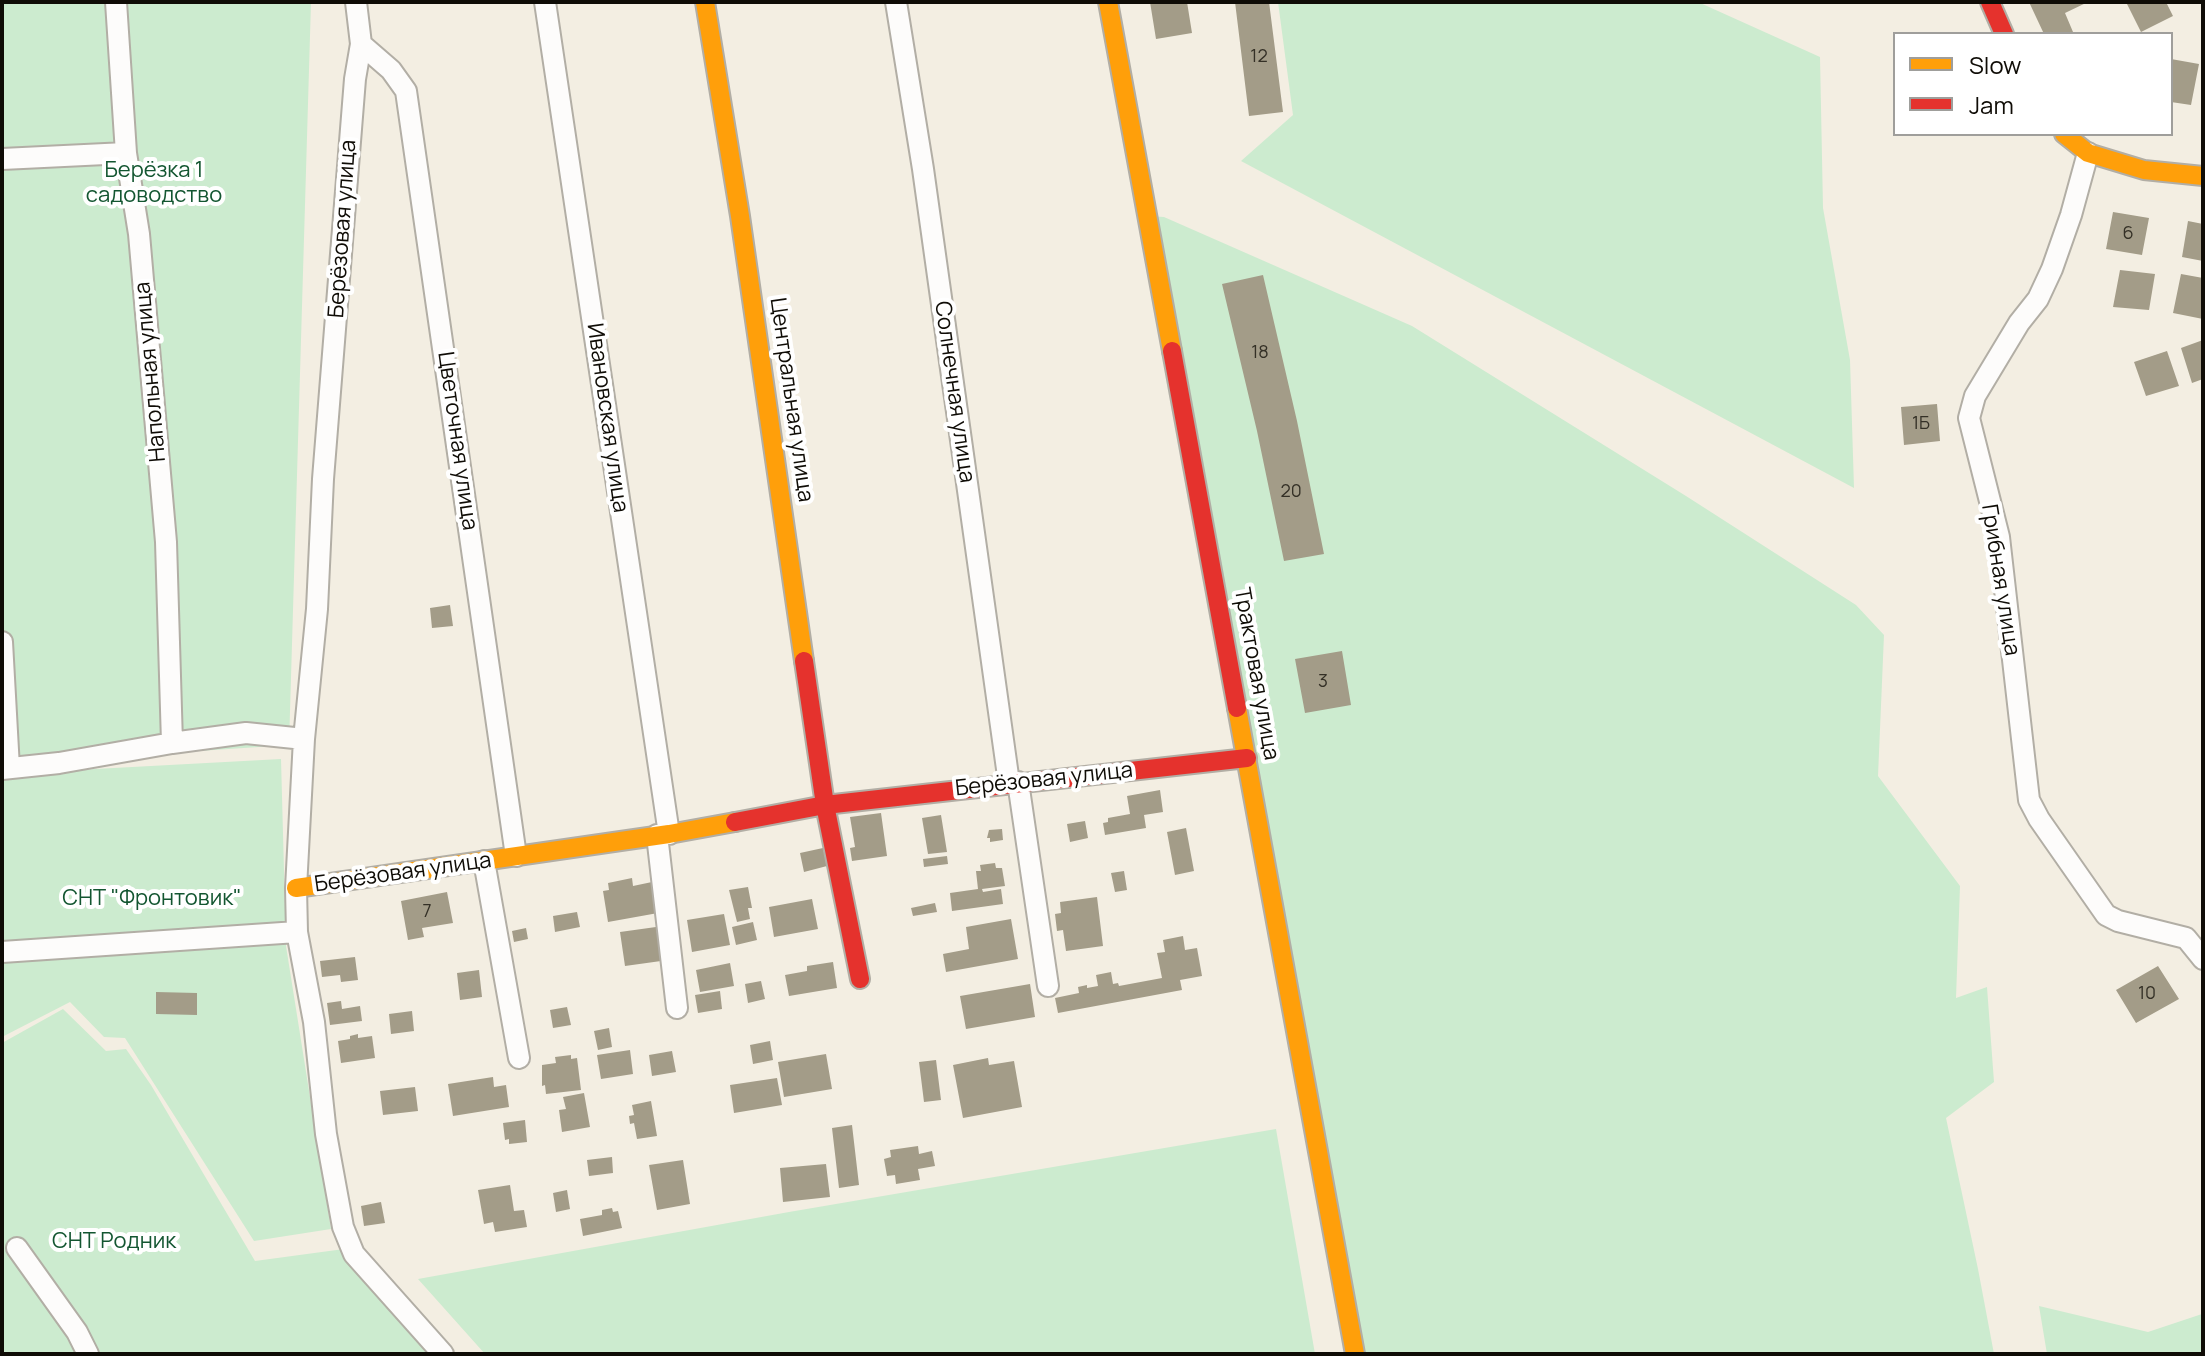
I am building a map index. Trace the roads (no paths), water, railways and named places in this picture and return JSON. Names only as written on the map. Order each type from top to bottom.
[{"type":"street","name":"Напольная улица","points":[[116,2],[126,153],[139,234],[166,542],[172,743]]},
{"type":"street","name":"Берёзовая улица","points":[[356,2],[361,44],[355,79],[323,479],[317,609],[304,739],[296,888],[663,834],[825,805],[1247,758]]},
{"type":"street","name":"Ивановская улица","points":[[545,2],[663,834],[677,1008]]},
{"type":"street","name":"Центральная улица","points":[[705,2],[740,216],[825,805],[860,979]]},
{"type":"street","name":"Солнечная улица","points":[[896,2],[1013,783],[1048,986]]},
{"type":"street","name":"Трактовая улица","points":[[1108,2],[1355,1354]]},
{"type":"street","points":[[1990,2],[2003,32]]},
{"type":"street","name":"Цветочная улица","points":[[361,44],[391,70],[406,91],[516,856]]},
{"type":"street","points":[[2067,136],[2088,153],[2144,170],[2203,176]]},
{"type":"street","points":[[2,159],[126,153]]},
{"type":"street","name":"Грибная улица","points":[[2088,153],[2052,269],[2038,299],[2019,323],[1975,396],[1969,418],[1999,537],[2029,800],[2106,915],[2118,921],[2186,938],[2200,954]]},
{"type":"street","points":[[2,642],[5,769],[246,733],[304,739]]},
{"type":"street","points":[[484,861],[519,1058]]},
{"type":"street","points":[[296,888],[297,932],[314,1022],[326,1134],[343,1227],[354,1254],[443,1354]]},
{"type":"street","points":[[2,952],[297,932]]},
{"type":"street","points":[[17,1248],[77,1332],[88,1354]]},
{"type":"park label","name":"Берёзка 1 садоводство","points":[[154,184]]},
{"type":"park label","name":"СНТ \"Фронтовик\"","points":[[152,899]]},
{"type":"park label","name":"СНТ Родник","points":[[114,1242]]}]
